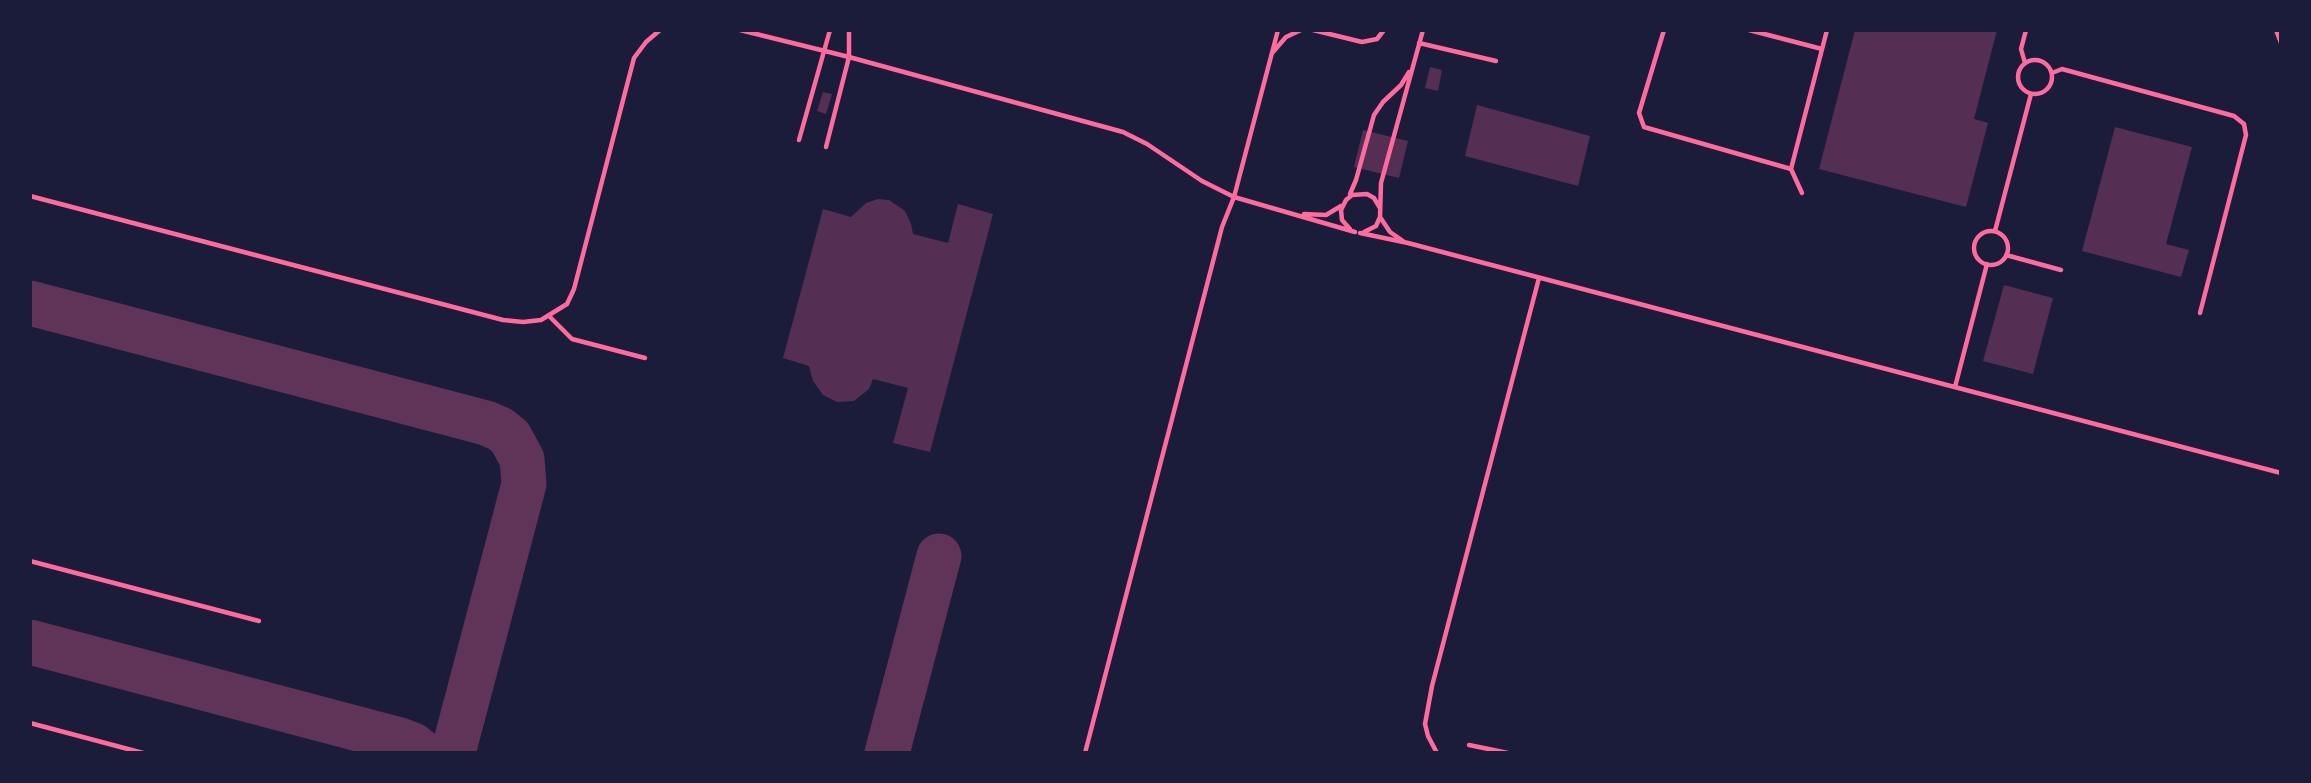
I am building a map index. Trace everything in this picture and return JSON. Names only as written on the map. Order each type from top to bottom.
[{"type":"lane","points":[[30,196],[503,320],[541,320],[567,304],[574,289],[634,58],[646,42],[660,30]]},
{"type":"lane","points":[[740,30],[849,57],[1123,132],[1147,144],[1202,181],[1234,197],[1357,232],[1408,243],[2281,473]]},
{"type":"lane","points":[[799,140],[830,30]]},
{"type":"lane","points":[[826,147],[849,57],[849,30]]},
{"type":"lane","points":[[1085,753],[1222,227],[1234,197],[1278,30]]},
{"type":"lane","points":[[1270,57],[1280,42],[1293,32],[1301,30]]},
{"type":"lane","points":[[1313,30],[1362,42],[1377,39],[1384,30]]},
{"type":"lane","points":[[1412,68],[1374,116],[1356,180],[1341,210],[1342,219],[1347,227],[1357,232],[1373,229],[1380,218],[1381,183],[1423,30]]},
{"type":"lane","points":[[1664,30],[1639,113],[1644,127],[1791,169]]},
{"type":"lane","points":[[1749,30],[1822,49]]},
{"type":"lane","points":[[1802,193],[1791,169],[1827,30]]},
{"type":"lane","points":[[2025,63],[2021,49],[2026,30]]},
{"type":"lane","points":[[2276,30],[2281,43]]},
{"type":"lane","points":[[1419,43],[1496,61]]},
{"type":"lane","points":[[2042,62],[2052,72],[2052,80],[2040,94],[2031,94],[2020,88],[2017,79],[2019,70],[2025,63],[2042,62]]},
{"type":"lane","points":[[2052,72],[2062,69],[2234,116],[2244,124],[2246,135],[2200,313]]},
{"type":"lane","points":[[1995,231],[2031,94]]},
{"type":"lane","points":[[1295,214],[1326,215],[1335,211],[1352,195],[1364,193],[1374,198],[1380,208]]},
{"type":"lane","points":[[1380,218],[1389,232],[1408,243]]},
{"type":"lane","points":[[1995,231],[2006,237],[2009,250],[2006,255],[1996,265],[1977,259],[1974,250],[1976,240],[1982,234],[1995,231]]},
{"type":"lane","points":[[2006,255],[2061,270]]},
{"type":"lane","points":[[1955,387],[1987,264]]},
{"type":"lane","points":[[1437,753],[1430,742],[1425,724],[1432,686],[1539,278]]},
{"type":"lane","points":[[549,316],[572,339],[645,358]]},
{"type":"lane","points":[[30,561],[259,621]]},
{"type":"lane","points":[[30,723],[143,753]]},
{"type":"lane","points":[[1469,745],[1508,753]]},
{"type":"building","points":[[1855,30],[1997,30],[1974,119],[1988,123],[1966,207],[1819,169]]},
{"type":"building","points":[[1430,67],[1442,70],[1438,91],[1425,88]]},
{"type":"building","points":[[823,92],[832,94],[826,114],[817,111]]},
{"type":"building","points":[[1477,105],[1590,136],[1578,186],[1465,156]]},
{"type":"building","points":[[2115,127],[2192,147],[2166,244],[2189,250],[2181,277],[2082,251]]},
{"type":"building","points":[[1363,130],[1408,141],[1399,178],[1354,167]]},
{"type":"building","points":[[878,199],[889,200],[905,211],[913,234],[948,243],[958,204],[993,214],[930,452],[893,443],[908,388],[873,379],[869,389],[854,401],[837,402],[823,395],[813,381],[809,366],[783,358],[823,209],[851,217],[866,203]]},
{"type":"building","points":[[2004,285],[2053,298],[2033,374],[1983,361]]},
{"type":"taxiway","points":[[30,303],[486,423],[500,429],[510,437],[522,459],[524,484],[453,753]]},
{"type":"taxiway","points":[[887,753],[939,556]]},
{"type":"taxiway","points":[[30,642],[400,740],[413,745],[423,753]]}]
